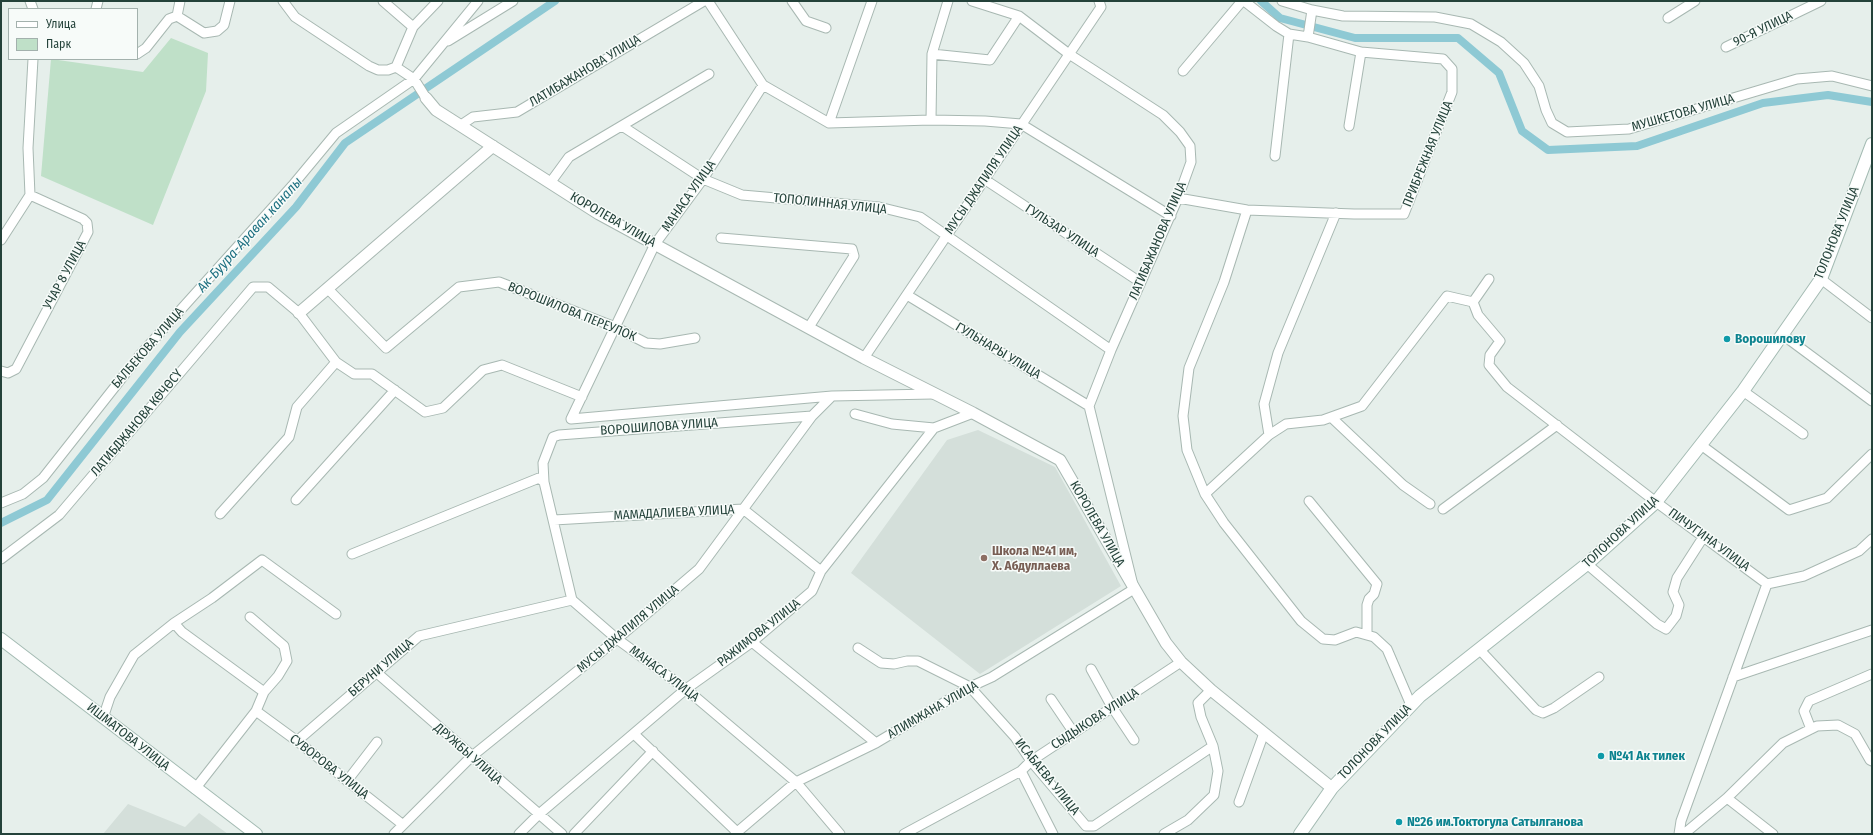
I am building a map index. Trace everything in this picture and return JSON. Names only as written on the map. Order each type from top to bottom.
[{"type":"main road","name":"ТОЛОНОВА УЛИЦА","points":[[1300,834],[1332,788],[1411,704],[1587,564],[1656,502],[1743,391],[1821,279],[1872,144]]},
{"type":"main road","name":"ИШМАТОВА УЛИЦА","points":[[1,639],[256,834]]},
{"type":"street","points":[[177,16],[180,1]]},
{"type":"street","points":[[177,16],[204,33],[217,31],[224,25],[230,1]]},
{"type":"street","points":[[283,1],[296,17],[368,66],[378,70],[388,70],[396,67],[413,28],[438,1]]},
{"type":"street","points":[[383,1],[413,28]]},
{"type":"street","points":[[416,81],[442,45],[478,1]]},
{"type":"street","points":[[442,45],[513,1]]},
{"type":"street","name":"ЛАТИБАЖАНОВА УЛИЦА","points":[[461,125],[472,117],[517,112],[704,1]]},
{"type":"street","points":[[708,1],[763,84],[829,123],[931,120],[986,121],[1021,124],[1171,216]]},
{"type":"street","points":[[792,1],[806,21],[826,28]]},
{"type":"street","points":[[829,123],[872,1]]},
{"type":"street","points":[[931,120],[932,54],[948,1]]},
{"type":"street","name":"ЛАТИБАЖАНОВА УЛИЦА","points":[[972,1],[1019,16],[1069,54],[1163,115],[1180,132],[1190,146],[1191,162],[1178,198],[1111,350],[1090,406]]},
{"type":"street","name":"МУСЫ ДЖАЛИЛЯ УЛИЦА","points":[[864,358],[1101,7],[1099,1]]},
{"type":"street","points":[[1183,71],[1243,1]]},
{"type":"street","name":"ПРИБРЕЖНАЯ УЛИЦА","points":[[1178,198],[1247,210],[1404,214],[1452,92],[1452,69],[1443,59],[1360,52],[1308,37],[1290,34],[1276,26],[1243,1]]},
{"type":"street","name":"МУШКЕТОВА УЛИЦА","points":[[1282,1],[1312,10],[1343,16],[1435,17],[1471,24],[1501,42],[1524,63],[1539,86],[1546,110],[1552,123],[1567,132],[1629,129],[1797,79],[1832,76],[1872,86]]},
{"type":"street","points":[[1668,18],[1695,1]]},
{"type":"street","name":"90-Я УЛИЦА","points":[[1726,47],[1821,1]]},
{"type":"street","points":[[1308,37],[1312,10]]},
{"type":"street","points":[[138,53],[146,48],[169,19],[177,16]]},
{"type":"street","points":[[932,54],[990,60],[1019,16]]},
{"type":"street","points":[[1275,156],[1290,34]]},
{"type":"street","points":[[1349,126],[1360,52]]},
{"type":"street","points":[[1,240],[30,195],[28,148],[33,60]]},
{"type":"street","points":[[396,67],[416,81],[426,98]]},
{"type":"street","points":[[550,183],[569,157],[709,74]]},
{"type":"street","name":"БАЛБЕКОВА УЛИЦА","points":[[1,503],[23,494],[43,478],[140,355],[292,186],[336,133],[416,81]]},
{"type":"street","name":"МАНАСА УЛИЦА","points":[[571,419],[655,244],[703,179],[763,84]]},
{"type":"street","name":"КОРОЛЕВА УЛИЦА","points":[[426,98],[436,110],[599,214],[864,358],[973,413],[1060,460],[1166,643],[1181,662],[1211,690],[1332,788]]},
{"type":"street","name":"ТОПОЛИННАЯ УЛИЦА","points":[[622,126],[703,179],[742,195],[886,208],[920,217],[1111,350]]},
{"type":"street","points":[[493,146],[299,313],[336,362],[354,374],[372,374],[425,412],[443,408],[483,370],[502,365],[582,397]]},
{"type":"street","name":"ГУЛЬЗАР УЛИЦА","points":[[984,179],[1140,282]]},
{"type":"street","name":"УЧАР 8 УЛИЦА","points":[[1,371],[8,374],[16,368],[88,232],[87,222],[83,219],[30,195]]},
{"type":"street","points":[[1247,210],[1224,282],[1189,368],[1182,416],[1187,450],[1205,494],[1224,524],[1301,621],[1323,639],[1335,640],[1356,632],[1374,637],[1387,649],[1411,704]]},
{"type":"street","points":[[1269,435],[1264,404],[1278,353],[1336,213]]},
{"type":"street","points":[[721,238],[852,250],[854,256],[809,327]]},
{"type":"street","points":[[1205,494],[1269,435],[1286,424],[1324,420],[1362,406],[1447,296],[1473,302],[1489,279]]},
{"type":"street","points":[[1821,279],[1872,318]]},
{"type":"street","name":"ВОРОШИЛОВА ПЕРЕУЛОК","points":[[327,288],[386,348],[459,287],[499,282],[616,327],[646,343],[660,344],[695,338]]},
{"type":"street","name":"ЛАТИБДЖАНОВА КӨЧӨСҮ","points":[[1,559],[59,515],[253,287],[268,287],[299,313]]},
{"type":"street","name":"ГУЛЬНАРЫ УЛИЦА","points":[[906,295],[1090,406]]},
{"type":"street","name":"ПИЧУГИНА УЛИЦА","points":[[1473,302],[1478,315],[1500,341],[1490,355],[1489,365],[1507,387],[1656,502],[1767,584]]},
{"type":"street","points":[[1783,335],[1872,401]]},
{"type":"street","points":[[220,514],[289,437],[297,407],[336,362]]},
{"type":"street","points":[[296,500],[395,390]]},
{"type":"street","points":[[1743,391],[1803,434]]},
{"type":"street","name":"ВОРОШИЛОВА УЛИЦА","points":[[571,419],[832,396],[933,394]]},
{"type":"street","name":"МУСЫ ДЖАЛИЛЯ УЛИЦА","points":[[394,834],[402,824],[472,757],[617,639],[699,569],[812,416],[832,396]]},
{"type":"street","points":[[1090,406],[1134,589]]},
{"type":"street","points":[[855,414],[892,424],[934,428],[973,413]]},
{"type":"street","name":"ВОРОШИЛОВА УЛИЦА","points":[[544,482],[543,463],[553,436],[812,416]]},
{"type":"street","points":[[1331,417],[1402,485],[1430,504]]},
{"type":"street","points":[[1443,509],[1557,426]]},
{"type":"street","name":"РАЖИМОВА УЛИЦА","points":[[520,834],[538,815],[686,689],[752,642],[812,591],[821,571],[934,428]]},
{"type":"street","points":[[1700,445],[1789,510],[1827,498],[1872,454]]},
{"type":"street","points":[[352,554],[539,478],[544,482],[572,600]]},
{"type":"street","points":[[1309,501],[1377,584],[1374,594],[1369,600],[1367,606],[1367,634]]},
{"type":"street","name":"МАМАДАЛИЕВА УЛИЦА","points":[[554,520],[743,509],[821,571]]},
{"type":"street","points":[[1587,564],[1657,624],[1666,629],[1676,616],[1679,605],[1673,592],[1677,578],[1704,536]]},
{"type":"street","points":[[1679,834],[1681,821],[1767,584],[1804,576],[1859,551],[1872,539]]},
{"type":"street","points":[[103,718],[110,697],[134,655],[174,623],[212,598],[262,560],[336,614]]},
{"type":"street","name":"АЛИМЖАНА УЛИЦА","points":[[736,833],[796,782],[876,742],[970,687],[992,677],[1134,589]]},
{"type":"street","name":"МАНАСА УЛИЦА","points":[[572,600],[617,639],[686,689],[796,782],[840,834]]},
{"type":"street","name":"БЕРУНИ УЛИЦА","points":[[297,741],[419,636],[572,600]]},
{"type":"street","points":[[195,788],[256,711],[264,692],[278,676],[287,661],[284,646],[250,617]]},
{"type":"street","points":[[174,623],[182,632],[264,692]]},
{"type":"street","points":[[1733,677],[1872,630]]},
{"type":"street","points":[[752,642],[876,742]]},
{"type":"street","points":[[858,648],[881,663],[894,664],[907,661],[918,661],[970,687]]},
{"type":"street","points":[[1480,650],[1536,710],[1543,713],[1554,708],[1599,677]]},
{"type":"street","name":"СЫДЫКОВА УЛИЦА","points":[[904,834],[1021,771],[1031,761],[1181,662]]},
{"type":"street","points":[[1091,669],[1112,707],[1134,740]]},
{"type":"street","name":"ДРУЖБЫ УЛИЦА","points":[[376,672],[538,815],[562,834]]},
{"type":"street","points":[[1811,729],[1804,711],[1808,701],[1872,674]]},
{"type":"street","name":"ИСАБАЕВА УЛИЦА","points":[[970,687],[1015,737],[1031,761],[1086,826],[1094,826],[1213,746]]},
{"type":"street","points":[[1164,834],[1188,820],[1214,795],[1218,771],[1213,746],[1201,717],[1198,703],[1211,690]]},
{"type":"street","points":[[1051,699],[1074,733]]},
{"type":"street","name":"СУВОРОВА УЛИЦА","points":[[256,711],[297,741],[402,824]]},
{"type":"street","points":[[1684,834],[1727,798],[1783,743],[1817,726],[1838,725],[1855,734],[1872,761]]},
{"type":"street","points":[[1239,802],[1264,733]]},
{"type":"street","points":[[634,734],[736,833]]},
{"type":"street","points":[[347,781],[377,742]]},
{"type":"street","points":[[574,834],[653,751]]},
{"type":"street","points":[[1021,771],[1053,834]]},
{"type":"street","points":[[1727,798],[1773,834]]},
{"type":"shaded area","name":"Школа №41 им, Х. Абдуллаева","points":[[978,430],[1055,467],[1121,586],[980,674],[851,573],[947,440]]},
{"type":"shaded area","points":[[128,804],[185,827],[199,813],[228,834],[103,834]]},
{"type":"green space","points":[[171,38],[208,53],[206,91],[153,225],[41,176],[51,60],[143,72]]},
{"type":"waterway","name":"Ак-Буура-Араван каналы","points":[[1,523],[47,500],[180,332],[296,207],[345,143],[555,1]]},
{"type":"waterway","name":"Ак-Буура-Араван каналы","points":[[1261,1],[1280,18],[1355,38],[1458,38],[1499,73],[1522,131],[1548,150],[1637,146],[1763,103],[1828,95],[1872,102]]},
{"type":"place","name":"Ворошилову","points":[[1727,339]]},
{"type":"place","name":"Школа №41 им, Х. Абдуллаева","points":[[984,558]]},
{"type":"place","name":"№41 Ак тилек","points":[[1601,756]]},
{"type":"place","name":"№26 им.Токтогула Сатылганова","points":[[1399,822]]}]
